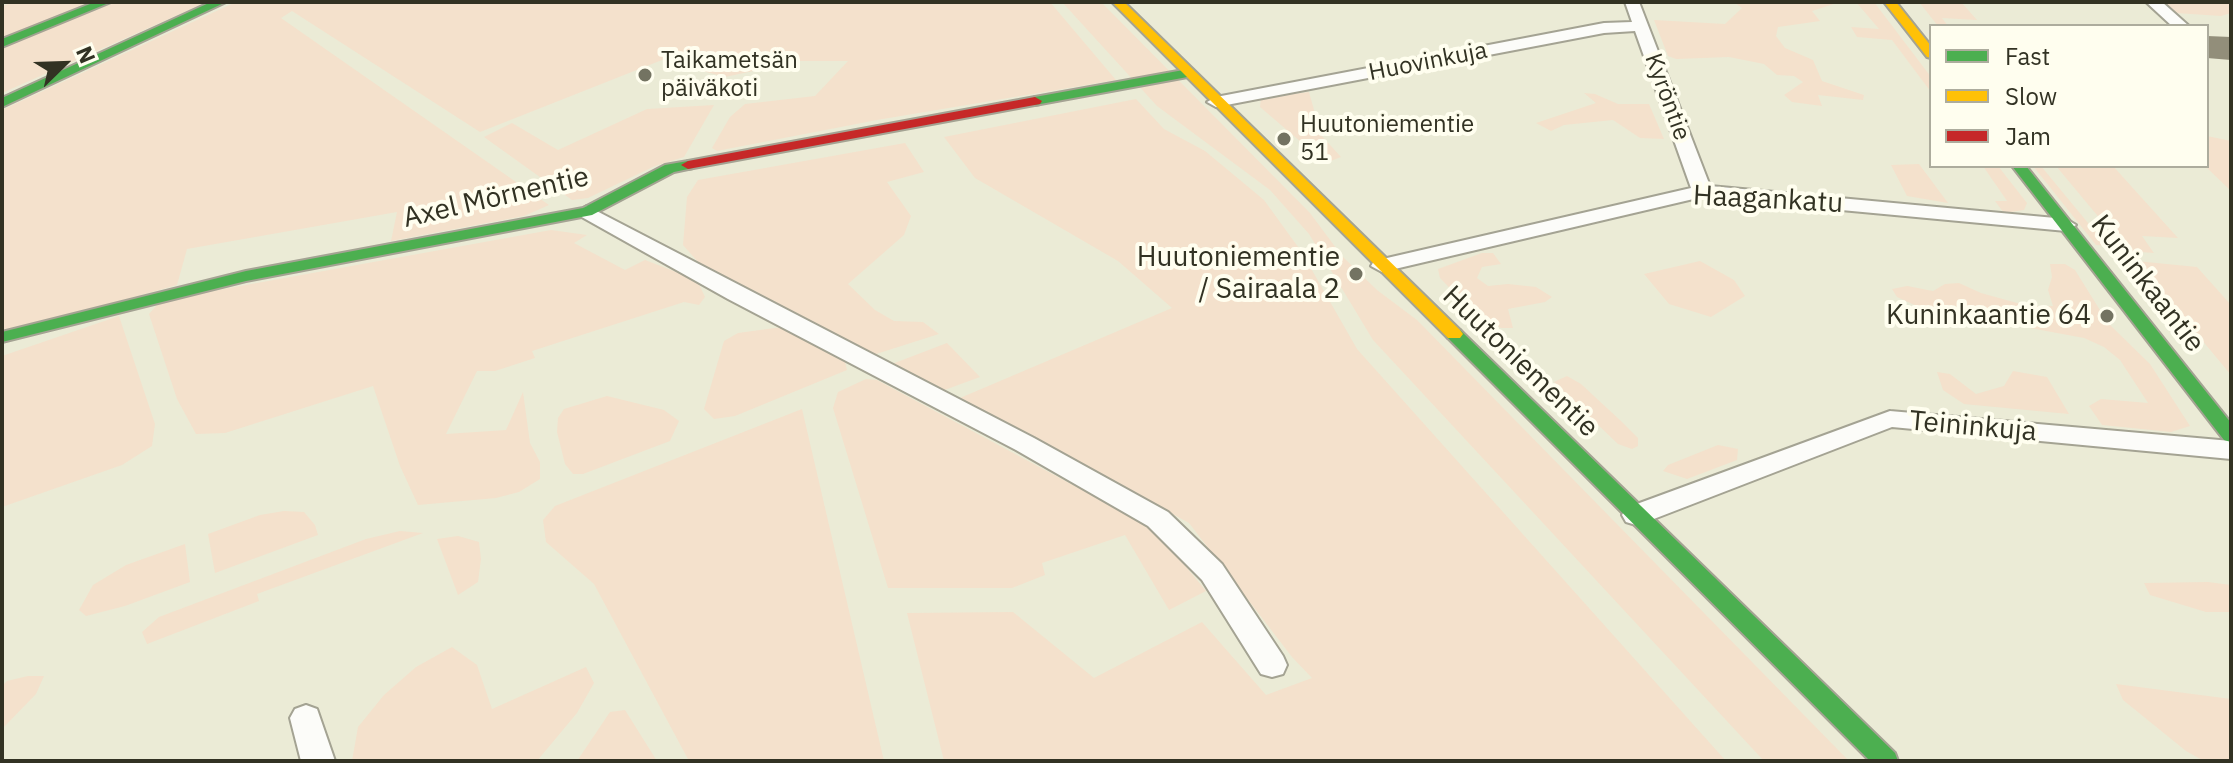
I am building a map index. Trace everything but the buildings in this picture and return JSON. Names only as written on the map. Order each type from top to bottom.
[{"type":"main road","points":[[2,43],[105,2]]},
{"type":"main road","points":[[2,103],[220,2]]},
{"type":"main road","name":"Huutoniementie","points":[[1118,2],[1886,761]]},
{"type":"main road","points":[[1890,2],[1929,51]]},
{"type":"main road","name":"Axel Mörnentie","points":[[2,337],[246,276],[587,212],[670,168],[1189,73]]},
{"type":"main road","name":"Kuninkaantie","points":[[2021,168],[2230,436]]},
{"type":"street","name":"Kyröntie","points":[[1632,2],[1702,191]]},
{"type":"street","points":[[2153,2],[2179,24]]},
{"type":"street","name":"Huovinkuja","points":[[1216,102],[1604,28],[1641,26]]},
{"type":"street","name":"Haagankatu","points":[[1382,266],[1702,191],[2066,225]]},
{"type":"street","points":[[587,212],[736,294],[1025,444],[1158,519],[1212,572],[1272,665]]},
{"type":"street","name":"Teininkuja","points":[[1636,515],[1890,419],[2230,436]]},
{"type":"street","points":[[306,718],[318,761]]},
{"type":"shaded area","points":[[15,2],[93,2],[2,38],[2,6]]},
{"type":"shaded area","points":[[116,2],[207,2],[2,93],[2,48]]},
{"type":"shaded area","points":[[236,2],[1050,2],[1116,80],[877,120],[717,151],[712,148],[730,117],[745,104],[815,96],[848,61],[782,61],[767,68],[725,77],[662,60],[480,132],[292,11],[281,18],[549,205],[524,216],[391,241],[397,212],[187,249],[177,285],[2,334],[2,110]]},
{"type":"shaded area","points":[[1062,2],[1101,2],[1310,213],[1342,256],[1377,290],[1417,320],[1849,761],[1764,761],[1373,340],[1309,234],[1270,190],[1157,106]]},
{"type":"shaded area","points":[[1734,2],[1837,3],[1812,11],[1820,21],[1778,27],[1776,36],[1785,48],[1813,60],[1822,81],[1864,95],[1863,100],[1818,95],[1822,106],[1792,102],[1784,95],[1803,82],[1794,76],[1777,75],[1764,64],[1729,57],[1676,59],[1668,56],[1654,20],[1725,24],[1742,8]]},
{"type":"shaded area","points":[[1856,2],[1874,2],[1929,74],[1929,89],[1892,40],[1857,37],[1851,27],[1879,29]]},
{"type":"shaded area","points":[[1919,2],[1961,2],[1977,20],[1942,18],[1946,24],[1936,24]]},
{"type":"shaded area","points":[[2162,2],[2231,2],[2231,13],[2221,16],[2176,13]]},
{"type":"shaded area","points":[[1309,92],[1321,135],[1341,157],[1328,162],[1260,107],[1261,98]]},
{"type":"shaded area","points":[[1584,93],[1595,94],[1618,104],[1649,104],[1664,139],[1640,138],[1613,120],[1564,125],[1551,131],[1536,123],[1596,103]]},
{"type":"shaded area","points":[[1136,99],[1164,129],[1205,151],[1264,200],[1301,251],[1357,349],[1726,761],[944,761],[907,613],[1013,612],[1094,678],[1202,622],[1266,695],[1312,678],[1292,657],[1189,523],[960,398],[1172,308],[1118,261],[975,178],[944,137]]},
{"type":"shaded area","points":[[714,105],[684,157],[655,166],[588,198],[572,200],[484,137],[512,123],[558,150],[647,109]]},
{"type":"shaded area","points":[[2209,136],[2231,141],[2231,191],[2207,168]]},
{"type":"shaded area","points":[[905,143],[924,172],[887,182],[911,216],[904,235],[848,284],[875,310],[894,321],[923,322],[939,334],[873,355],[698,262],[683,245],[687,197],[698,180]]},
{"type":"shaded area","points":[[1919,164],[1948,203],[1907,196],[1891,165]]},
{"type":"shaded area","points":[[1984,168],[2000,168],[2027,203],[2024,210],[2004,213],[1995,201],[2007,201]]},
{"type":"shaded area","points":[[2035,168],[2043,168],[2107,246],[2096,245]]},
{"type":"shaded area","points":[[2058,168],[2115,168],[2178,238],[2142,236],[2154,253],[2127,251]]},
{"type":"shaded area","points":[[551,230],[587,235],[574,243],[625,270],[645,260],[697,280],[705,297],[699,305],[684,302],[532,351],[535,358],[495,371],[477,371],[446,434],[506,430],[523,392],[530,443],[540,462],[540,479],[519,492],[496,498],[418,505],[400,466],[373,386],[225,433],[196,434],[177,399],[149,314],[157,305],[185,296]]},
{"type":"shaded area","points":[[1482,253],[1493,253],[1501,264],[1482,267],[1477,278],[1488,286],[1508,284],[1536,287],[1552,297],[1545,302],[1508,309],[1513,328],[1501,328],[1472,311],[1440,278],[1438,269]]},
{"type":"shaded area","points":[[1700,261],[1734,280],[1745,296],[1711,317],[1669,304],[1644,274]]},
{"type":"shaded area","points":[[2136,261],[2197,267],[2231,305],[2231,375]]},
{"type":"shaded area","points":[[2050,264],[2065,264],[2075,270],[2108,323],[2150,364],[2190,426],[2171,432],[2102,425],[2089,406],[2101,399],[2148,403],[2120,360],[2104,347],[2084,338],[1987,320],[1953,309],[1921,308],[1897,297],[1892,289],[1907,286],[1933,291],[1945,284],[1959,283],[1981,293],[2028,306],[2053,306],[2048,290],[2052,277]]},
{"type":"shaded area","points":[[119,316],[155,424],[152,446],[122,465],[2,507],[2,356]]},
{"type":"shaded area","points":[[782,327],[845,362],[847,370],[735,416],[714,419],[704,409],[724,341],[738,333]]},
{"type":"shaded area","points":[[947,343],[980,377],[939,392],[892,364]]},
{"type":"shaded area","points":[[2013,371],[2047,377],[2069,414],[1964,404],[1943,390],[1937,372],[1950,374],[1976,394],[2004,386]]},
{"type":"shaded area","points":[[1567,376],[1581,384],[1621,421],[1638,438],[1638,446],[1632,449],[1618,444],[1554,382]]},
{"type":"shaded area","points":[[866,379],[877,380],[1155,529],[1206,591],[1169,610],[1125,535],[1042,563],[1045,575],[1012,588],[888,588],[833,408],[838,392]]},
{"type":"shaded area","points":[[607,396],[664,410],[679,421],[670,441],[583,474],[573,474],[565,464],[557,432],[558,418],[564,409]]},
{"type":"shaded area","points":[[802,409],[884,761],[689,761],[594,584],[546,542],[543,520],[555,506]]},
{"type":"shaded area","points":[[1718,445],[1738,449],[1737,460],[1687,479],[1663,471],[1668,465]]},
{"type":"shaded area","points":[[304,512],[315,525],[318,535],[215,573],[208,534],[260,515]]},
{"type":"shaded area","points":[[400,531],[423,533],[257,594],[259,601],[147,644],[142,632],[159,617],[366,539]]},
{"type":"shaded area","points":[[458,536],[479,542],[481,559],[478,582],[458,595],[437,539]]},
{"type":"shaded area","points":[[185,544],[190,582],[125,606],[86,616],[79,610],[93,585],[126,565]]},
{"type":"shaded area","points":[[2208,582],[2231,585],[2231,612],[2206,612],[2150,595],[2144,583]]},
{"type":"shaded area","points":[[452,647],[477,665],[492,709],[586,667],[594,683],[577,713],[537,761],[352,761],[358,727],[384,695],[416,667]]},
{"type":"shaded area","points":[[44,676],[36,694],[2,729],[2,686],[7,681]]},
{"type":"shaded area","points":[[2116,684],[2231,699],[2231,761],[2204,761],[2186,751],[2123,700]]},
{"type":"shaded area","points":[[625,710],[657,761],[577,761],[610,712]]},
{"type":"traffic: fast","points":[[2,43],[105,2]]},
{"type":"traffic: fast","points":[[2,103],[220,2]]},
{"type":"traffic: fast","points":[[1035,101],[1189,73]]},
{"type":"traffic: fast","points":[[2,337],[246,276],[587,212],[670,168],[688,165]]},
{"type":"traffic: fast","points":[[2021,168],[2231,436]]},
{"type":"traffic: fast","points":[[1454,334],[1886,761]]},
{"type":"traffic: slow","points":[[1118,2],[1454,334]]},
{"type":"traffic: slow","points":[[1890,2],[1929,51]]},
{"type":"traffic: jam","points":[[688,165],[1035,101]]},
{"type":"place","name":"Taikametsän päiväkoti","points":[[645,75]]},
{"type":"place","name":"Huutoniementie 51","points":[[1284,139]]},
{"type":"place","name":"Huutoniementie / Sairaala 2","points":[[1356,274]]},
{"type":"place","name":"Kuninkaantie 64","points":[[2107,316]]}]
